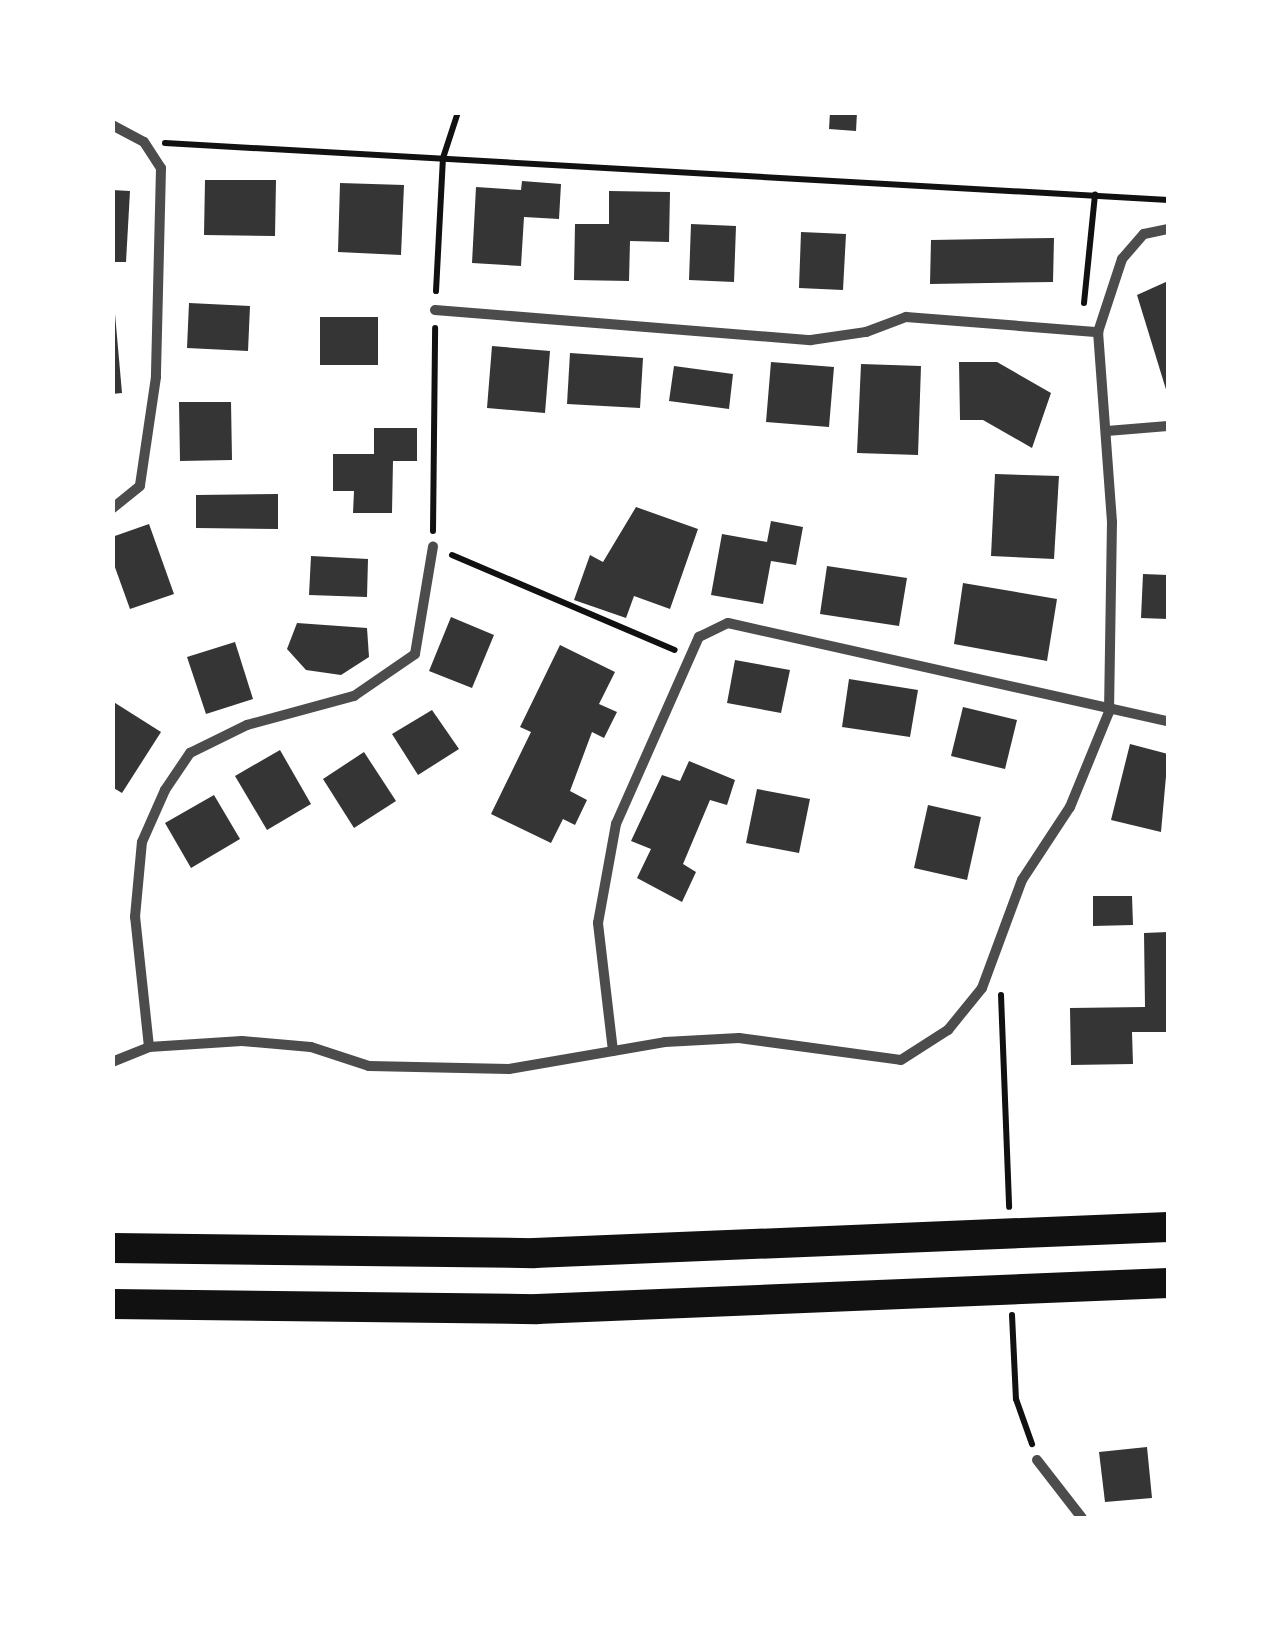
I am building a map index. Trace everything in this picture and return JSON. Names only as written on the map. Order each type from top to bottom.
[{"type":"highway","points":[[112,1248],[534,1253],[1168,1227]]},
{"type":"highway","points":[[112,1304],[556,1309],[1168,1283]]},
{"type":"street","points":[[112,126],[144,142],[161,168],[156,377],[140,486],[112,509]]},
{"type":"street","points":[[112,1062],[149,1047],[242,1041],[311,1047],[369,1066],[508,1069],[613,1051],[739,1038],[901,1060],[948,1030],[982,988],[1022,880],[1070,806],[1109,712],[1107,431],[1098,332],[1122,259],[1144,234],[1168,229]]},
{"type":"street","points":[[435,310],[811,340],[866,332],[906,316],[1098,332]]},
{"type":"street","points":[[1107,431],[1168,426]]},
{"type":"street","points":[[149,1047],[136,918],[142,842],[165,790],[190,752],[247,725],[354,696],[415,654],[433,548]]},
{"type":"street","points":[[613,1051],[598,923],[616,824],[699,636],[728,622],[1109,712],[1168,721]]},
{"type":"street","points":[[1037,1460],[1082,1518]]},
{"type":"path","points":[[458,112],[442,158],[435,310],[433,548],[690,656]]},
{"type":"path","points":[[144,142],[1168,200]]},
{"type":"path","points":[[1081,330],[1096,195]]},
{"type":"path","points":[[999,938],[1006,1140]]},
{"type":"path","points":[[1016,1400],[1037,1460]]},
{"type":"building","points":[[830,112],[857,112],[856,131],[829,129]]},
{"type":"building","points":[[205,180],[276,180],[275,236],[204,235]]},
{"type":"building","points":[[522,181],[561,184],[559,219],[524,217],[521,266],[472,263],[476,187],[521,190]]},
{"type":"building","points":[[340,183],[404,185],[401,255],[338,252]]},
{"type":"building","points":[[112,190],[130,191],[126,262],[112,262]]},
{"type":"building","points":[[609,191],[670,192],[669,242],[630,241],[629,281],[574,280],[575,224],[609,224]]},
{"type":"building","points":[[691,224],[736,226],[734,282],[689,280]]},
{"type":"building","points":[[801,232],[846,234],[843,290],[799,288]]},
{"type":"building","points":[[1054,238],[1053,282],[930,284],[931,240]]},
{"type":"building","points":[[112,280],[122,393],[112,394]]},
{"type":"building","points":[[1168,281],[1168,396],[1137,295]]},
{"type":"building","points":[[189,303],[250,306],[248,351],[187,348]]},
{"type":"building","points":[[320,317],[378,317],[378,365],[320,365]]},
{"type":"building","points":[[492,346],[550,351],[545,413],[487,408]]},
{"type":"building","points":[[570,353],[643,358],[640,408],[567,404]]},
{"type":"building","points":[[771,362],[834,367],[829,427],[766,422]]},
{"type":"building","points":[[959,362],[997,362],[1051,393],[1032,448],[983,420],[960,420]]},
{"type":"building","points":[[861,364],[921,366],[918,455],[857,453]]},
{"type":"building","points":[[674,366],[733,374],[729,409],[669,401]]},
{"type":"building","points":[[179,402],[231,402],[232,460],[180,461]]},
{"type":"building","points":[[374,428],[417,428],[417,461],[393,461],[392,513],[353,513],[354,491],[333,491],[333,454],[374,454]]},
{"type":"building","points":[[995,474],[1059,476],[1054,559],[991,556]]},
{"type":"building","points":[[278,494],[278,529],[196,528],[196,495]]},
{"type":"building","points":[[636,507],[698,529],[670,609],[634,596],[626,618],[574,600],[590,555],[603,562]]},
{"type":"building","points":[[771,521],[803,527],[796,565],[771,561],[763,604],[711,595],[722,534],[767,542]]},
{"type":"building","points":[[149,524],[174,594],[130,609],[112,559],[112,537]]},
{"type":"building","points":[[311,556],[368,559],[367,597],[309,595]]},
{"type":"building","points":[[827,566],[907,578],[899,626],[820,614]]},
{"type":"building","points":[[1143,574],[1168,575],[1168,619],[1141,618]]},
{"type":"building","points":[[963,583],[1057,599],[1047,661],[954,644]]},
{"type":"building","points":[[451,617],[494,635],[472,688],[429,671]]},
{"type":"building","points":[[297,623],[367,628],[369,657],[341,675],[306,670],[287,649]]},
{"type":"building","points":[[235,642],[253,699],[206,714],[187,657]]},
{"type":"building","points":[[560,645],[615,672],[599,704],[617,712],[604,738],[592,732],[570,791],[587,800],[575,825],[563,819],[551,843],[491,814],[531,732],[520,727]]},
{"type":"building","points":[[735,660],[790,670],[781,713],[727,703]]},
{"type":"building","points":[[849,679],[918,690],[910,737],[842,727]]},
{"type":"building","points":[[112,701],[161,732],[122,793],[112,787]]},
{"type":"building","points":[[963,707],[1017,720],[1005,769],[951,756]]},
{"type":"building","points":[[432,710],[459,749],[418,775],[392,734]]},
{"type":"building","points":[[1130,744],[1168,754],[1161,832],[1111,820]]},
{"type":"building","points":[[280,750],[311,804],[267,830],[235,776]]},
{"type":"building","points":[[364,752],[396,801],[354,828],[323,779]]},
{"type":"building","points":[[689,761],[735,780],[727,805],[710,800],[683,864],[696,872],[682,902],[637,878],[651,849],[631,841],[662,775],[680,781]]},
{"type":"building","points":[[757,789],[810,799],[799,853],[746,843]]},
{"type":"building","points":[[214,795],[240,839],[191,868],[165,823]]},
{"type":"building","points":[[928,805],[981,817],[967,880],[914,868]]},
{"type":"building","points":[[1093,896],[1132,896],[1133,925],[1093,926]]},
{"type":"building","points":[[1168,932],[1168,1032],[1132,1032],[1133,1064],[1071,1065],[1070,1008],[1145,1007],[1144,933]]},
{"type":"building","points":[[1147,1447],[1152,1498],[1105,1502],[1099,1452]]}]
